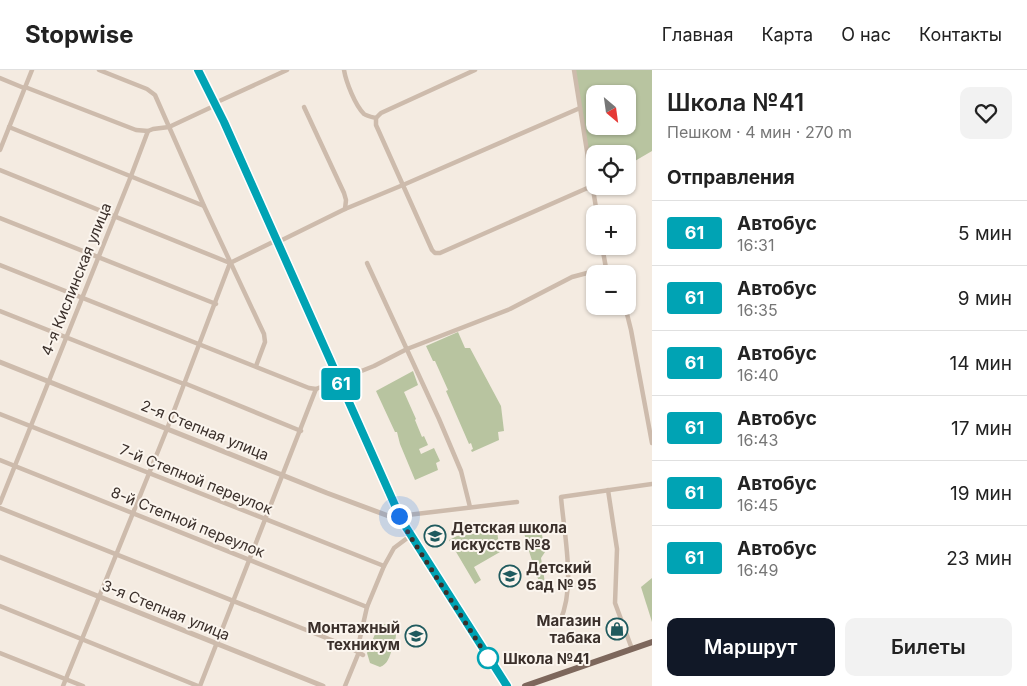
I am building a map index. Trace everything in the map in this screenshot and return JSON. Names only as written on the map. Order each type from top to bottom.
[{"type":"main road","points":[[525,686],[652,642]]},
{"type":"street","points":[[0,150],[32,70]]},
{"type":"street","points":[[100,70],[152,91],[266,338],[256,366]]},
{"type":"street","points":[[198,70],[216,104],[400,518],[507,686]]},
{"type":"street","points":[[0,78],[136,130],[148,131],[168,127],[287,70]]},
{"type":"street","points":[[344,70],[349,89],[361,110],[366,115],[376,118]]},
{"type":"street","points":[[475,70],[381,113],[376,118],[376,126],[432,250],[435,253],[440,253],[586,189]]},
{"type":"street","points":[[574,70],[586,147]]},
{"type":"street","points":[[304,107],[344,193],[346,200],[345,209]]},
{"type":"street","points":[[63,686],[167,429],[230,263],[345,209],[580,108]]},
{"type":"street","points":[[8,127],[204,206]]},
{"type":"street","name":"4-я Кислинская улица","points":[[0,504],[148,131]]},
{"type":"street","points":[[0,170],[230,263]]},
{"type":"street","points":[[0,218],[216,304]]},
{"type":"street","points":[[367,263],[461,471],[470,507]]},
{"type":"street","points":[[0,265],[316,389],[374,366],[407,349],[510,309],[572,277],[586,273]]},
{"type":"street","points":[[0,311],[301,431]]},
{"type":"street","points":[[628,315],[652,441]]},
{"type":"street","name":"2-я Степная улица","points":[[0,362],[284,476],[400,518]]},
{"type":"street","points":[[0,606],[199,686],[251,560],[316,389]]},
{"type":"street","name":"7-й Степной переулок","points":[[0,414],[384,566]]},
{"type":"street","name":"8-й Степной переулок","points":[[0,460],[367,608]]},
{"type":"street","points":[[560,620],[567,600],[568,578],[561,497],[652,484]]},
{"type":"street","points":[[608,490],[617,549],[616,603],[632,649]]},
{"type":"street","points":[[400,518],[517,502]]},
{"type":"street","points":[[0,508],[234,600],[360,653]]},
{"type":"street","points":[[345,686],[360,653],[367,608],[384,566],[394,548],[410,536]]},
{"type":"street","name":"3-я Степная улица","points":[[0,557],[323,686]]},
{"type":"street","points":[[0,653],[83,686]]},
{"type":"green space","points":[[574,70],[652,70],[652,151],[636,160],[636,145],[586,145],[586,147]]},
{"type":"green space","points":[[458,332],[465,348],[470,348],[501,406],[504,431],[498,432],[499,440],[472,452],[471,443],[469,444],[446,391],[448,390],[426,346]]},
{"type":"green space","points":[[413,371],[418,385],[404,392],[422,437],[424,436],[428,445],[419,449],[421,454],[434,448],[440,461],[436,463],[438,470],[415,480],[397,432],[395,432],[376,391]]},
{"type":"green space","points":[[540,523],[545,552],[541,558],[545,583],[540,585],[526,542],[523,526]]},
{"type":"green space","points":[[497,531],[500,552],[474,567],[481,580],[475,584],[449,540],[457,536]]},
{"type":"green space","points":[[652,578],[652,622],[641,587]]},
{"type":"green space","points":[[385,624],[393,628],[396,638],[388,660],[380,667],[370,663],[367,653],[378,627]]},
{"type":"bus line","name":"61","points":[[198,70],[224,122],[402,521],[454,606],[507,686]]},
{"type":"place","name":"Детская школа искусств №8","points":[[435,536]]},
{"type":"place","name":"Детский сад № 95","points":[[510,576]]},
{"type":"place","name":"Магазин табака","points":[[617,629]]},
{"type":"place","name":"Монтажный техникум","points":[[416,636]]},
{"type":"place","name":"Школа №41","points":[[488,658]]},
{"type":"route","points":[[399,516],[488,658]]}]
